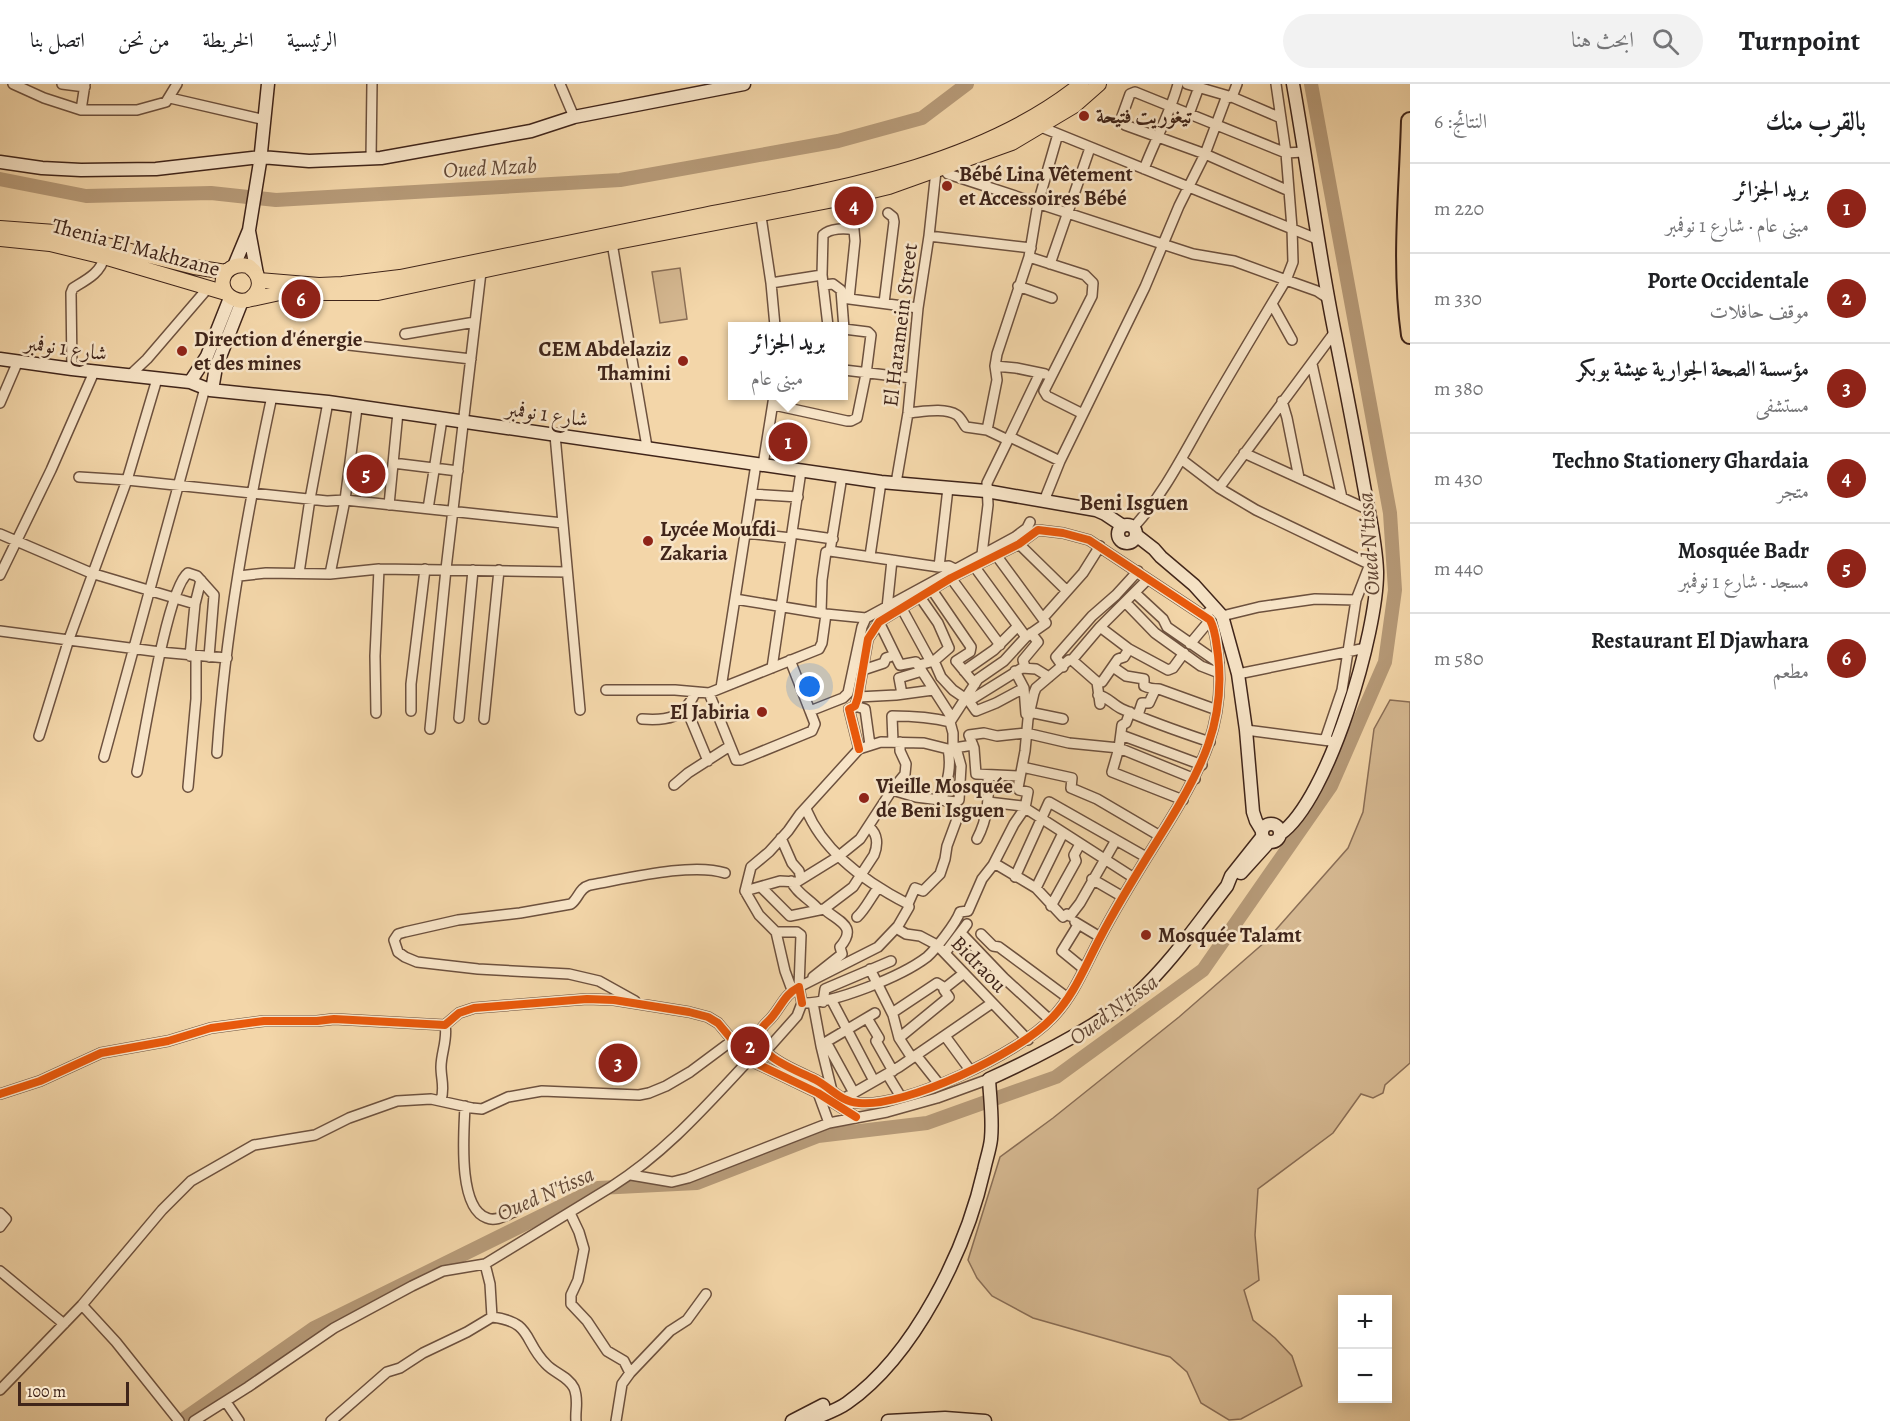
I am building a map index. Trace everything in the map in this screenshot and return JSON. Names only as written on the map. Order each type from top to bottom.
[{"type":"highway","points":[[1410,121],[1406,233],[1407,307],[1410,334]]},
{"type":"main road","points":[[190,382],[200,369],[236,298],[257,292],[258,277],[250,228],[268,84]]},
{"type":"main road","points":[[0,162],[64,170],[156,169],[260,159],[309,161],[371,159],[531,131],[574,117],[744,84]]},
{"type":"main road","points":[[0,228],[55,232],[194,267],[230,269],[248,266],[258,277],[319,285],[400,277],[760,209],[839,199],[889,187],[940,166],[1009,131],[1081,84]]},
{"type":"main road","points":[[940,166],[1012,143],[1074,106],[1099,84]]},
{"type":"main road","points":[[809,1421],[844,1405],[877,1378],[916,1327],[947,1272],[966,1231],[991,1139],[989,1079],[1031,1060],[1129,1001],[1149,983],[1227,886],[1231,876],[1270,832],[1316,786],[1330,741],[1351,698],[1366,648],[1373,612],[1373,566],[1369,510],[1317,239],[1293,84]]},
{"type":"main road","points":[[236,298],[280,293],[378,292],[481,272],[760,209]]},
{"type":"main road","points":[[236,298],[223,282],[250,228]]},
{"type":"main road","name":"Thenia El Makhzane","points":[[0,239],[50,244],[104,256],[236,298]]},
{"type":"main road","points":[[209,389],[236,298]]},
{"type":"main road","name":"شارع 1 نوفمبر","points":[[0,359],[190,382],[209,389],[328,402],[842,477],[987,491],[1088,510],[1129,532]]},
{"type":"main road","points":[[200,369],[214,374]]},
{"type":"main road","points":[[1129,532],[1194,585],[1216,614],[1238,674],[1246,730],[1252,802],[1270,832]]},
{"type":"main road","points":[[792,1421],[831,1402],[853,1397]]},
{"type":"main road","points":[[888,1421],[945,1418],[986,1421]]},
{"type":"street","points":[[13,84],[44,99],[81,110],[137,110],[162,103],[170,98],[177,84]]},
{"type":"street","points":[[62,84],[85,86],[81,110]]},
{"type":"street","points":[[371,159],[372,84]]},
{"type":"street","points":[[561,84],[574,117]]},
{"type":"street","points":[[1144,169],[1156,136],[1172,107],[1178,84]]},
{"type":"street","points":[[1187,84],[1232,97],[1281,118]]},
{"type":"street","points":[[1232,97],[1237,84]]},
{"type":"street","points":[[1129,532],[1150,509],[1171,478],[1286,280],[1293,262],[1286,153],[1276,84]]},
{"type":"street","points":[[1189,114],[1199,87]]},
{"type":"street","points":[[1289,191],[1206,154],[1122,123],[1120,119],[1122,112],[1130,94],[1135,92],[1286,153],[1304,152]]},
{"type":"street","points":[[1044,501],[1060,461],[1141,296],[1179,206],[1206,154],[1223,103],[1226,98],[1232,97]]},
{"type":"street","points":[[170,98],[265,120]]},
{"type":"street","points":[[1041,127],[1317,239]]},
{"type":"street","points":[[987,430],[997,380],[995,366],[1030,253],[1038,203],[1058,134]]},
{"type":"street","points":[[1050,264],[1090,148]]},
{"type":"street","points":[[940,166],[948,174],[1193,254],[1234,261],[1317,291],[1329,299]]},
{"type":"street","name":"El Haramein Street","points":[[896,483],[908,413],[918,308],[940,166]]},
{"type":"street","points":[[760,209],[775,322]]},
{"type":"street","points":[[884,303],[894,222],[893,217],[888,213]]},
{"type":"street","points":[[827,322],[822,275],[823,235],[825,232],[840,229],[854,230],[856,233],[844,322]]},
{"type":"street","points":[[929,236],[1030,253],[1050,264],[1091,279],[1092,296],[1045,389],[1046,394],[1083,414]]},
{"type":"street","points":[[612,243],[647,447]]},
{"type":"street","points":[[72,369],[71,293],[73,288],[98,270],[104,256]]},
{"type":"street","points":[[430,729],[446,569],[481,272]]},
{"type":"street","points":[[771,283],[822,275]]},
{"type":"street","points":[[823,285],[837,285],[846,298],[918,308]]},
{"type":"street","points":[[1018,286],[1052,298]]},
{"type":"street","points":[[129,376],[147,359],[208,288]]},
{"type":"street","points":[[1272,304],[1292,340]]},
{"type":"street","points":[[405,334],[475,322]]},
{"type":"street","points":[[721,688],[752,494],[774,400],[847,421],[854,420],[859,413],[871,335],[868,332],[848,330]]},
{"type":"street","points":[[1219,488],[1334,333]]},
{"type":"street","points":[[340,344],[471,359]]},
{"type":"street","points":[[0,403],[18,361]]},
{"type":"street","points":[[1312,364],[1342,498]]},
{"type":"street","points":[[995,366],[1051,376]]},
{"type":"street","points":[[848,371],[910,378]]},
{"type":"street","points":[[0,575],[66,439],[94,372]]},
{"type":"street","points":[[982,554],[989,478],[1040,373]]},
{"type":"street","points":[[39,736],[91,573],[127,480],[157,379]]},
{"type":"street","points":[[104,757],[177,485],[209,389]]},
{"type":"street","points":[[217,753],[227,658],[251,492],[272,396]]},
{"type":"street","points":[[299,573],[328,402]]},
{"type":"street","points":[[1282,402],[1299,478]]},
{"type":"street","points":[[330,574],[345,500],[357,408]]},
{"type":"street","points":[[389,505],[398,412]]},
{"type":"street","points":[[908,413],[950,412],[959,417],[966,427],[987,430],[1060,461]]},
{"type":"street","points":[[428,509],[442,418]]},
{"type":"street","points":[[555,435],[580,710]]},
{"type":"street","points":[[1244,453],[1369,510]]},
{"type":"street","points":[[1181,459],[1219,488],[1256,510],[1373,566],[1356,600],[1342,690],[1330,741],[1246,730]]},
{"type":"street","points":[[393,463],[458,471]]},
{"type":"street","points":[[772,668],[801,471]]},
{"type":"street","points":[[79,477],[310,499],[345,500],[563,523]]},
{"type":"street","points":[[830,551],[842,477]]},
{"type":"street","points":[[870,556],[881,482]]},
{"type":"street","points":[[939,567],[948,488]]},
{"type":"street","points":[[752,494],[798,497]]},
{"type":"street","points":[[857,701],[868,639],[879,622],[932,590],[982,554],[1023,533],[1030,522]]},
{"type":"street","points":[[735,599],[866,618],[1019,544],[1035,532],[1042,530],[1082,537],[1100,546],[1149,579],[1216,614],[1315,600],[1356,600]]},
{"type":"street","points":[[746,533],[833,539]]},
{"type":"street","points":[[0,534],[91,573],[195,604]]},
{"type":"street","points":[[1019,544],[1067,591]]},
{"type":"street","points":[[1043,618],[1087,567],[1100,546]]},
{"type":"street","points":[[606,690],[675,690],[709,693],[821,648],[824,561],[826,552],[830,551],[939,567],[947,566],[1000,645]]},
{"type":"street","points":[[951,720],[967,700],[978,680],[1004,661],[1029,635],[1045,623],[996,555]]},
{"type":"street","points":[[887,608],[892,560]]},
{"type":"street","points":[[974,566],[1018,626],[1038,641],[1023,660],[1025,667]]},
{"type":"street","points":[[239,576],[262,573],[330,574],[379,569],[567,572]]},
{"type":"street","points":[[376,713],[375,656],[379,569]]},
{"type":"street","points":[[411,711],[411,684],[425,569]]},
{"type":"street","points":[[459,718],[473,570]]},
{"type":"street","points":[[484,719],[499,570]]},
{"type":"street","points":[[1063,667],[1056,657],[1092,616],[1138,571]]},
{"type":"street","points":[[137,772],[173,598],[181,579],[188,573],[193,573],[201,580],[212,591],[215,598],[208,657]]},
{"type":"street","points":[[765,1052],[797,1016],[817,1002],[876,983],[922,960],[958,919],[960,912],[968,911],[982,879],[1025,808],[1028,794],[1018,789],[1026,748],[1029,715],[1036,688],[1072,660],[1100,627],[1149,579]]},
{"type":"street","points":[[188,787],[196,699],[193,656],[195,604],[201,580]]},
{"type":"street","points":[[932,590],[971,647],[970,652],[956,661],[975,684]]},
{"type":"street","points":[[1135,593],[1163,619],[1165,626],[1219,663]]},
{"type":"street","points":[[902,694],[899,678],[933,661],[949,647],[938,623],[920,597]]},
{"type":"street","points":[[1126,603],[1155,633],[1207,670],[1219,673]]},
{"type":"street","points":[[901,607],[941,677],[974,709],[979,711],[1024,688]]},
{"type":"street","points":[[1190,644],[1216,614]]},
{"type":"street","points":[[952,749],[960,759],[959,800],[952,808],[957,819],[940,874],[923,891],[915,888],[908,904],[909,907],[884,943],[795,989],[761,1030],[759,1039],[765,1052],[843,1099],[868,1104],[901,1097],[939,1084],[1028,1040],[1050,1020],[1068,998],[1146,857],[1183,800],[1202,765],[1217,710],[1219,663],[1215,633],[1216,614]]},
{"type":"street","points":[[810,711],[843,698],[848,693],[866,618]]},
{"type":"street","points":[[879,622],[900,665],[913,662],[920,668],[951,720],[953,733],[949,776],[942,799]]},
{"type":"street","points":[[964,671],[1000,645],[1018,626]]},
{"type":"street","points":[[1100,627],[1128,649],[1169,670],[1184,653]]},
{"type":"street","points":[[0,631],[193,656],[227,658]]},
{"type":"street","points":[[1238,674],[1347,650],[1366,648]]},
{"type":"street","points":[[1096,682],[1102,682],[1118,659],[1124,657],[1128,649]]},
{"type":"street","points":[[863,670],[884,663],[886,658],[895,655]]},
{"type":"street","points":[[709,693],[735,759],[741,760],[813,731],[815,724],[790,660]]},
{"type":"street","points":[[1072,660],[1096,682],[1099,699],[1105,697],[1120,708],[1166,728],[1210,742]]},
{"type":"street","points":[[967,700],[1025,667],[1036,669],[1049,677]]},
{"type":"street","points":[[1113,667],[1126,676],[1144,679],[1145,687],[1159,689],[1217,710]]},
{"type":"street","points":[[1015,671],[1024,688],[1029,715]]},
{"type":"street","points":[[859,749],[849,710],[857,701],[933,690]]},
{"type":"street","points":[[1155,690],[1149,703],[1142,703],[1122,725],[1112,773],[1183,800]]},
{"type":"street","points":[[642,719],[664,721],[686,708],[695,693]]},
{"type":"street","points":[[857,701],[865,709],[870,745]]},
{"type":"street","points":[[686,708],[708,761]]},
{"type":"street","points":[[1029,715],[1063,719]]},
{"type":"street","points":[[745,891],[780,881],[797,882],[839,856],[860,839],[906,772],[906,764],[897,742],[892,716],[951,720]]},
{"type":"street","points":[[1160,836],[1096,799],[1071,788],[1072,778],[1021,772],[976,774],[973,745],[968,736],[984,733],[997,736],[1026,733],[1069,743],[1119,748],[1195,779]]},
{"type":"street","points":[[1121,735],[1202,765]]},
{"type":"street","points":[[874,1081],[847,1030],[817,1002],[795,989],[785,971],[776,932],[759,915],[745,891],[751,867],[769,852],[859,749],[870,745],[897,742],[924,743],[952,749],[973,745]]},
{"type":"street","points":[[674,785],[688,773],[730,746]]},
{"type":"street","points":[[977,839],[985,822],[988,775]]},
{"type":"street","points":[[892,790],[916,797],[956,802]]},
{"type":"street","points":[[988,802],[1025,808],[1134,878]]},
{"type":"street","points":[[1015,877],[1050,802],[1146,857]]},
{"type":"street","points":[[806,809],[819,834],[839,856],[878,888],[908,904]]},
{"type":"street","points":[[761,887],[790,916],[822,910],[853,887],[876,849],[874,833],[869,827]]},
{"type":"street","points":[[1036,888],[1063,833]]},
{"type":"street","points":[[781,838],[801,879]]},
{"type":"street","points":[[1070,916],[1080,903],[1116,840]]},
{"type":"street","points":[[1052,906],[1075,863],[1074,855],[1080,844]]},
{"type":"street","points":[[994,862],[1036,888],[1061,917],[1066,914],[1070,916],[1078,925],[1100,937]]},
{"type":"street","points":[[637,1003],[599,981],[569,974],[478,969],[417,962],[398,952],[394,940],[398,934],[458,920],[571,904],[581,889],[590,885],[683,871],[725,873]]},
{"type":"street","points":[[1092,879],[1123,897]]},
{"type":"street","points":[[791,881],[796,891],[845,926],[848,935],[840,947],[842,954],[811,982]]},
{"type":"street","points":[[857,917],[878,888]]},
{"type":"street","points":[[945,953],[968,924]]},
{"type":"street","points":[[1078,925],[1062,951],[1084,969]]},
{"type":"street","name":"Bidraou","points":[[896,928],[906,934],[920,936],[937,945],[1028,1040]]},
{"type":"street","points":[[776,932],[801,935],[795,989]]},
{"type":"street","points":[[961,933],[1004,978],[1050,1020]]},
{"type":"street","points":[[981,934],[993,946],[999,947],[1068,998]]},
{"type":"street","points":[[832,1091],[821,1046],[817,1002],[825,990],[891,961]]},
{"type":"street","points":[[870,969],[892,1013],[899,1038],[939,1084]]},
{"type":"street","points":[[945,988],[964,973]]},
{"type":"street","points":[[892,1013],[937,983],[945,988],[949,999],[899,1038]]},
{"type":"street","points":[[0,1094],[40,1081],[101,1053],[168,1041],[210,1028],[264,1021],[334,1019],[445,1024],[459,1013],[481,1007],[587,999],[637,1003],[708,1017],[718,1023],[749,1060],[818,1093],[856,1117]]},
{"type":"street","points":[[843,1099],[890,1073],[992,1003]]},
{"type":"street","points":[[854,1093],[826,1042],[871,1016],[879,1038]]},
{"type":"street","points":[[441,1100],[443,1092],[441,1064],[446,1036],[445,1024]]},
{"type":"street","points":[[895,1027],[876,1041],[901,1097]]},
{"type":"street","points":[[945,1036],[970,1070]]},
{"type":"street","points":[[2,1385],[82,1305],[162,1210],[191,1181],[254,1145],[315,1135],[373,1108],[397,1101],[420,1098],[482,1108],[508,1096],[542,1091],[621,1095],[649,1093],[690,1072],[733,1040]]},
{"type":"street","points":[[194,1421],[226,1402],[334,1328],[412,1286],[450,1269],[485,1264],[631,1174],[678,1136],[749,1060]]},
{"type":"street","points":[[631,1174],[672,1182],[688,1178],[829,1123],[887,1112],[937,1098],[989,1079]]},
{"type":"street","points":[[818,1093],[829,1123]]},
{"type":"street","points":[[465,1106],[464,1163],[466,1179],[476,1210],[488,1219],[495,1220],[514,1212]]},
{"type":"street","points":[[0,1213],[6,1220],[0,1227]]},
{"type":"street","points":[[570,1213],[584,1249],[578,1280],[570,1298],[571,1304],[587,1321],[607,1351],[621,1358],[630,1373]]},
{"type":"street","points":[[485,1264],[490,1284],[492,1317]]},
{"type":"street","points":[[0,1271],[64,1324]]},
{"type":"street","points":[[616,1421],[622,1384],[670,1331],[687,1320],[706,1294]]},
{"type":"street","points":[[82,1305],[116,1342],[179,1421]]},
{"type":"street","points":[[331,1421],[387,1372],[400,1368],[423,1353],[448,1342],[492,1317],[510,1321],[521,1327],[544,1362],[573,1385],[577,1402],[576,1421]]},
{"type":"street","points":[[226,1402],[240,1421]]},
{"type":"shaded area","points":[[680,268],[687,319],[660,323],[652,272]]},
{"type":"shaded area","points":[[1390,700],[1410,702],[1410,1063],[1385,1085],[1383,1093],[1373,1098],[1361,1094],[1333,1133],[1258,1189],[1255,1235],[1259,1280],[1244,1290],[1253,1320],[1292,1356],[1302,1386],[1241,1419],[1229,1420],[1201,1403],[1187,1372],[1170,1357],[1033,1318],[992,1296],[977,1278],[968,1260],[1000,1157],[1053,1118],[1179,1017],[1265,942],[1348,848],[1363,812],[1374,729]]},
{"type":"waterway","name":"Oued Mzab","points":[[0,179],[86,196],[211,193],[276,200],[620,180],[838,141],[922,118],[967,84]]},
{"type":"waterway","name":"Oued N'tissa","points":[[181,1421],[314,1328],[598,1188],[697,1183],[818,1136],[927,1123],[1056,1077],[1203,970],[1331,786],[1385,662],[1395,590],[1390,513],[1311,84]]},
{"type":"cycle path","points":[[802,1003],[799,987],[787,996],[762,1028],[759,1039],[762,1047],[778,1061],[816,1080],[841,1097],[859,1103],[904,1097],[960,1076],[1014,1047],[1051,1019],[1073,991],[1116,909],[1179,805],[1200,765],[1214,724],[1218,702],[1220,679],[1214,628],[1210,620],[1089,540],[1063,533],[1038,530],[1019,544],[951,578],[879,622],[868,639],[858,697],[855,706],[849,709],[859,749]]},
{"type":"cycle path","points":[[0,1094],[40,1081],[101,1053],[168,1041],[211,1028],[264,1021],[334,1019],[445,1025],[459,1013],[474,1008],[587,999],[614,1000],[708,1017],[718,1023],[749,1060],[818,1093],[856,1117]]},
{"type":"place","name":"تيغوريت فتيحة","points":[[1084,116]]},
{"type":"place","name":"Bébé Lina Vêtement et Accessoires Bébé","points":[[947,186]]},
{"type":"place","name":"Techno Stationery Ghardaia","points":[[854,206]]},
{"type":"place","name":"Restaurant El Djawhara","points":[[301,299]]},
{"type":"place","name":"Direction d'énergie et des mines","points":[[182,351]]},
{"type":"place","name":"CEM Abdelaziz Thamini","points":[[683,361]]},
{"type":"place","name":"بريد الجزائر","points":[[788,442]]},
{"type":"place","name":"Mosquée Badr","points":[[366,474]]},
{"type":"place","name":"Lycée Moufdi Zakaria","points":[[648,541]]},
{"type":"place","name":"El Jabiria","points":[[762,712]]},
{"type":"place","name":"Vieille Mosquée de Beni Isguen","points":[[864,798]]},
{"type":"place","name":"Mosquée Talamt","points":[[1146,935]]},
{"type":"place","name":"Porte Occidentale","points":[[750,1046]]},
{"type":"place","name":"مؤسسة الصحة الجوارية عيشة بوبكر","points":[[618,1063]]},
{"type":"district","name":"Beni Isguen","points":[[1134,502]]}]
